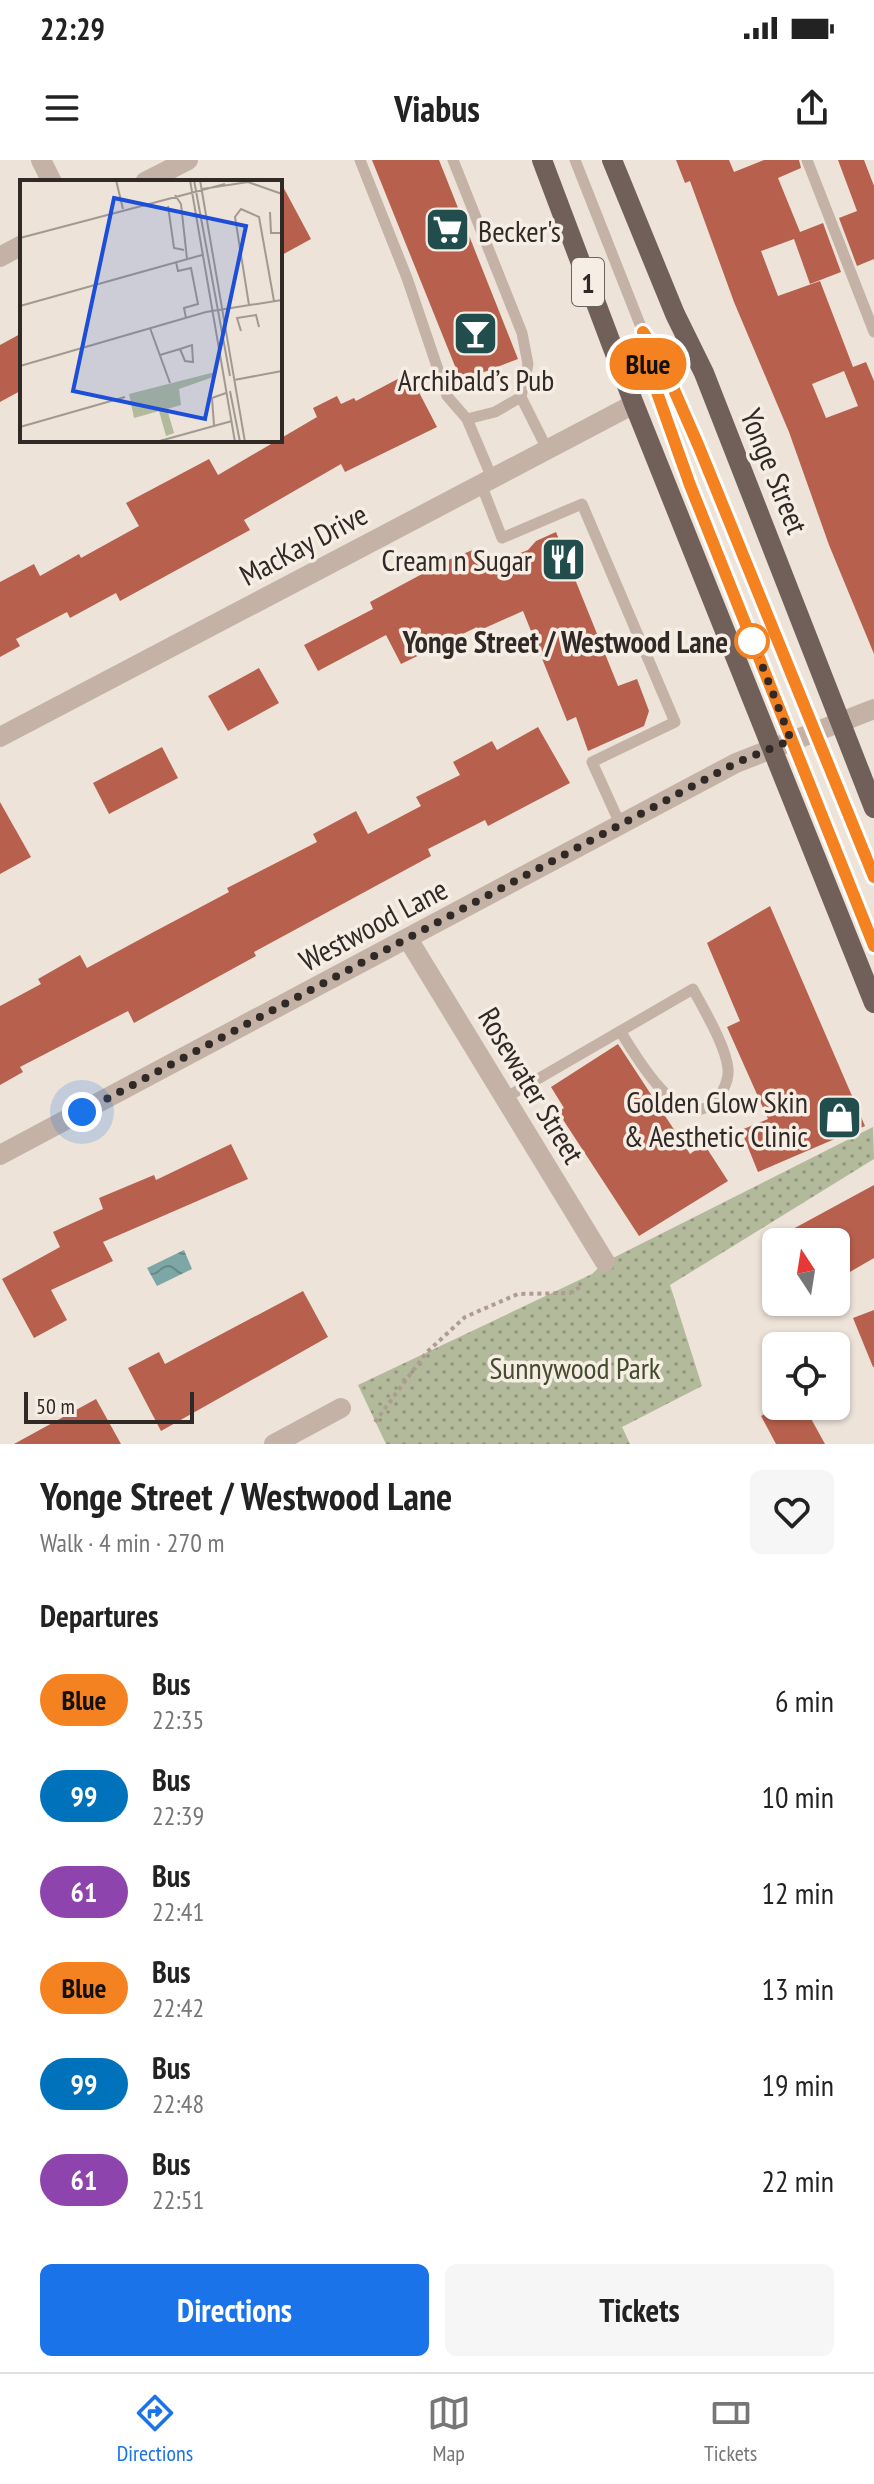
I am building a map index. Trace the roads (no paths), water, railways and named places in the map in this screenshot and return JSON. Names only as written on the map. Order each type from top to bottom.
[{"type":"main road","name":"1","points":[[542,160],[634,404],[782,744],[874,1003]]},
{"type":"main road","name":"Yonge Street","points":[[612,160],[675,314],[704,373],[874,808]]},
{"type":"street","points":[[41,160],[51,180]]},
{"type":"street","points":[[149,180],[188,160]]},
{"type":"street","points":[[0,257],[20,246]]},
{"type":"street","name":"MacKay Drive","points":[[0,737],[634,404]]},
{"type":"street","name":"Westwood Lane","points":[[0,1155],[736,763],[874,709]]},
{"type":"street","name":"Rosewater Street","points":[[408,939],[605,1262]]},
{"type":"street","points":[[274,1444],[341,1408]]},
{"type":"lane","points":[[360,160],[407,278],[447,396],[467,419],[502,538],[582,504],[675,722],[592,762],[621,826]]},
{"type":"lane","points":[[453,160],[522,333],[528,364],[521,397],[547,449]]},
{"type":"lane","points":[[575,160],[643,332],[661,360],[699,447],[874,877]]},
{"type":"lane","points":[[807,160],[874,332]]},
{"type":"lane","points":[[643,332],[648,367],[782,744],[874,945]]},
{"type":"lane","points":[[467,419],[495,412],[521,397]]},
{"type":"lane","points":[[505,1098],[620,1031],[693,989],[712,1026],[728,1070],[723,1092],[711,1105],[697,1109],[673,1102],[651,1080],[620,1031]]},
{"type":"water","points":[[184,1250],[192,1269],[157,1286],[147,1268]]},
{"type":"place","name":"Becker's","points":[[447,230]]},
{"type":"place","name":"Archibald’s Pub","points":[[476,333]]},
{"type":"place","name":"Cream n Sugar","points":[[563,559]]},
{"type":"place","name":"Yonge Street / Westwood Lane","points":[[752,641]]},
{"type":"place","name":"Golden Glow Skin & Aesthetic Clinic","points":[[839,1118]]},
{"type":"park label","name":"Sunnywood Park","points":[[575,1367]]}]
